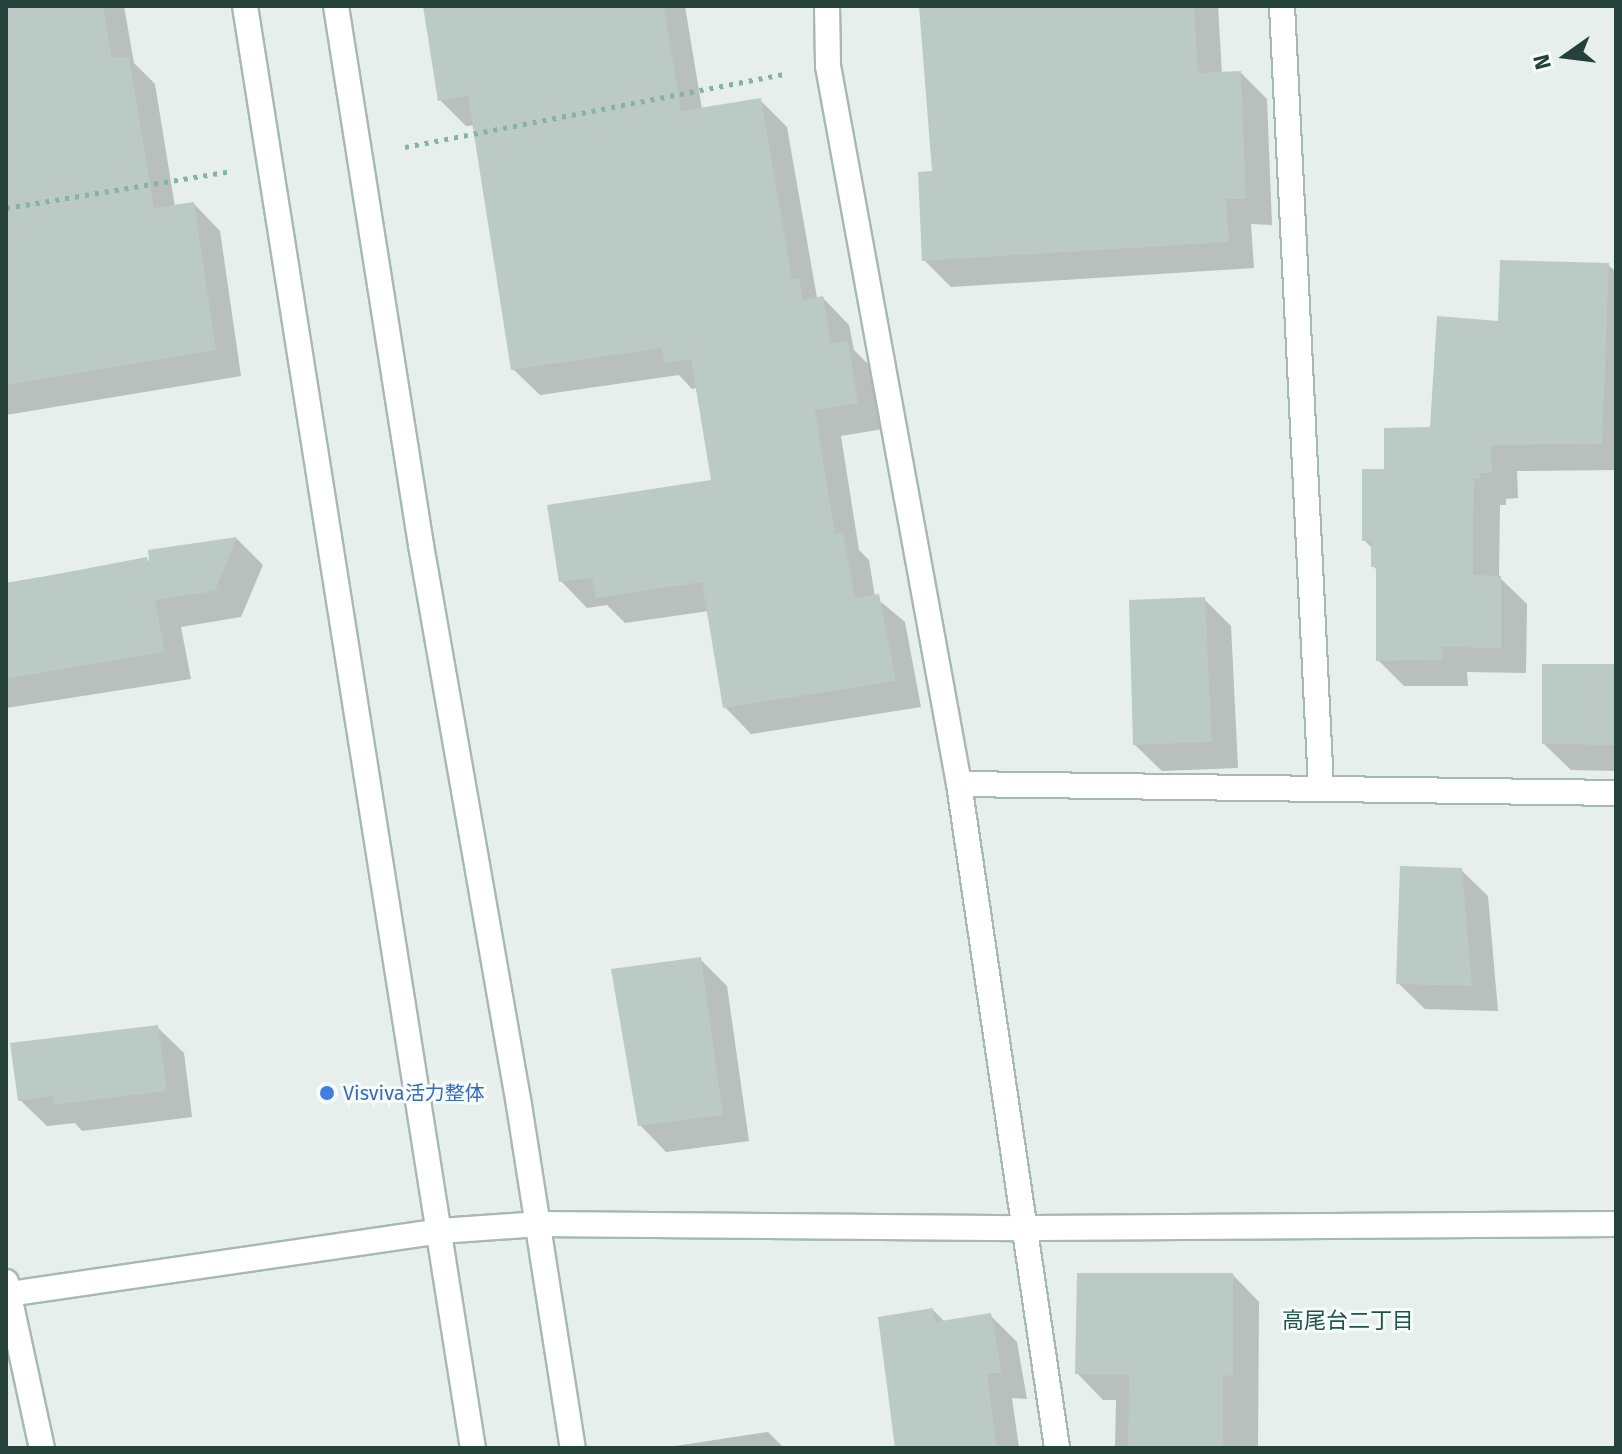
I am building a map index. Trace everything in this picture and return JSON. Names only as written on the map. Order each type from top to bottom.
[{"type":"street","points":[[245,6],[473,1448]]},
{"type":"street","points":[[336,6],[421,545],[539,1224],[573,1448]]},
{"type":"street","points":[[827,6],[828,66],[959,784],[1057,1448]]},
{"type":"street","points":[[1282,6],[1321,787]]},
{"type":"street","points":[[959,784],[1616,793]]},
{"type":"street","points":[[42,1448],[7,1288],[440,1231],[539,1224],[1023,1228],[1616,1224]]},
{"type":"path","points":[[360,155],[828,66]]},
{"type":"path","points":[[6,208],[268,165]]},
{"type":"building","points":[[6,6],[103,6],[112,58],[129,56],[154,208],[194,202],[216,350],[6,385]]},
{"type":"building","points":[[423,6],[664,6],[681,111],[761,98],[792,279],[799,278],[803,300],[823,296],[831,343],[848,341],[858,403],[815,410],[835,534],[843,532],[855,598],[879,594],[896,681],[723,708],[702,582],[596,598],[592,578],[559,582],[547,505],[711,480],[691,359],[664,363],[662,348],[511,370],[468,96],[438,101]]},
{"type":"building","points":[[919,6],[1194,6],[1198,73],[1241,71],[1246,199],[1226,199],[1229,242],[922,261],[918,172],[932,171]]},
{"type":"building","points":[[1500,260],[1609,263],[1602,444],[1491,445],[1492,473],[1480,473],[1480,479],[1474,479],[1473,575],[1501,576],[1501,648],[1442,647],[1443,660],[1376,661],[1376,567],[1371,567],[1371,541],[1362,541],[1362,469],[1384,469],[1384,428],[1430,427],[1437,316],[1498,321]]},
{"type":"building","points":[[237,537],[215,591],[155,600],[165,652],[6,679],[6,584],[147,557],[150,570],[148,550]]},
{"type":"building","points":[[1205,597],[1212,742],[1133,745],[1129,600]]},
{"type":"building","points":[[1542,664],[1616,664],[1616,745],[1542,744]]},
{"type":"building","points":[[1400,866],[1462,868],[1472,986],[1396,984]]},
{"type":"building","points":[[701,957],[723,1115],[638,1126],[611,969]]},
{"type":"building","points":[[158,1025],[167,1091],[54,1105],[53,1096],[18,1101],[10,1043]]},
{"type":"building","points":[[1077,1273],[1233,1273],[1233,1376],[1223,1375],[1223,1448],[1128,1448],[1129,1375],[1075,1374]]},
{"type":"building","points":[[933,1308],[935,1322],[991,1313],[1002,1373],[987,1373],[997,1448],[895,1448],[878,1317]]},
{"type":"place","name":"Visviva活力整体","points":[[327,1093]]},
{"type":"district","name":"高尾台二丁目","points":[[1348,1321]]}]
